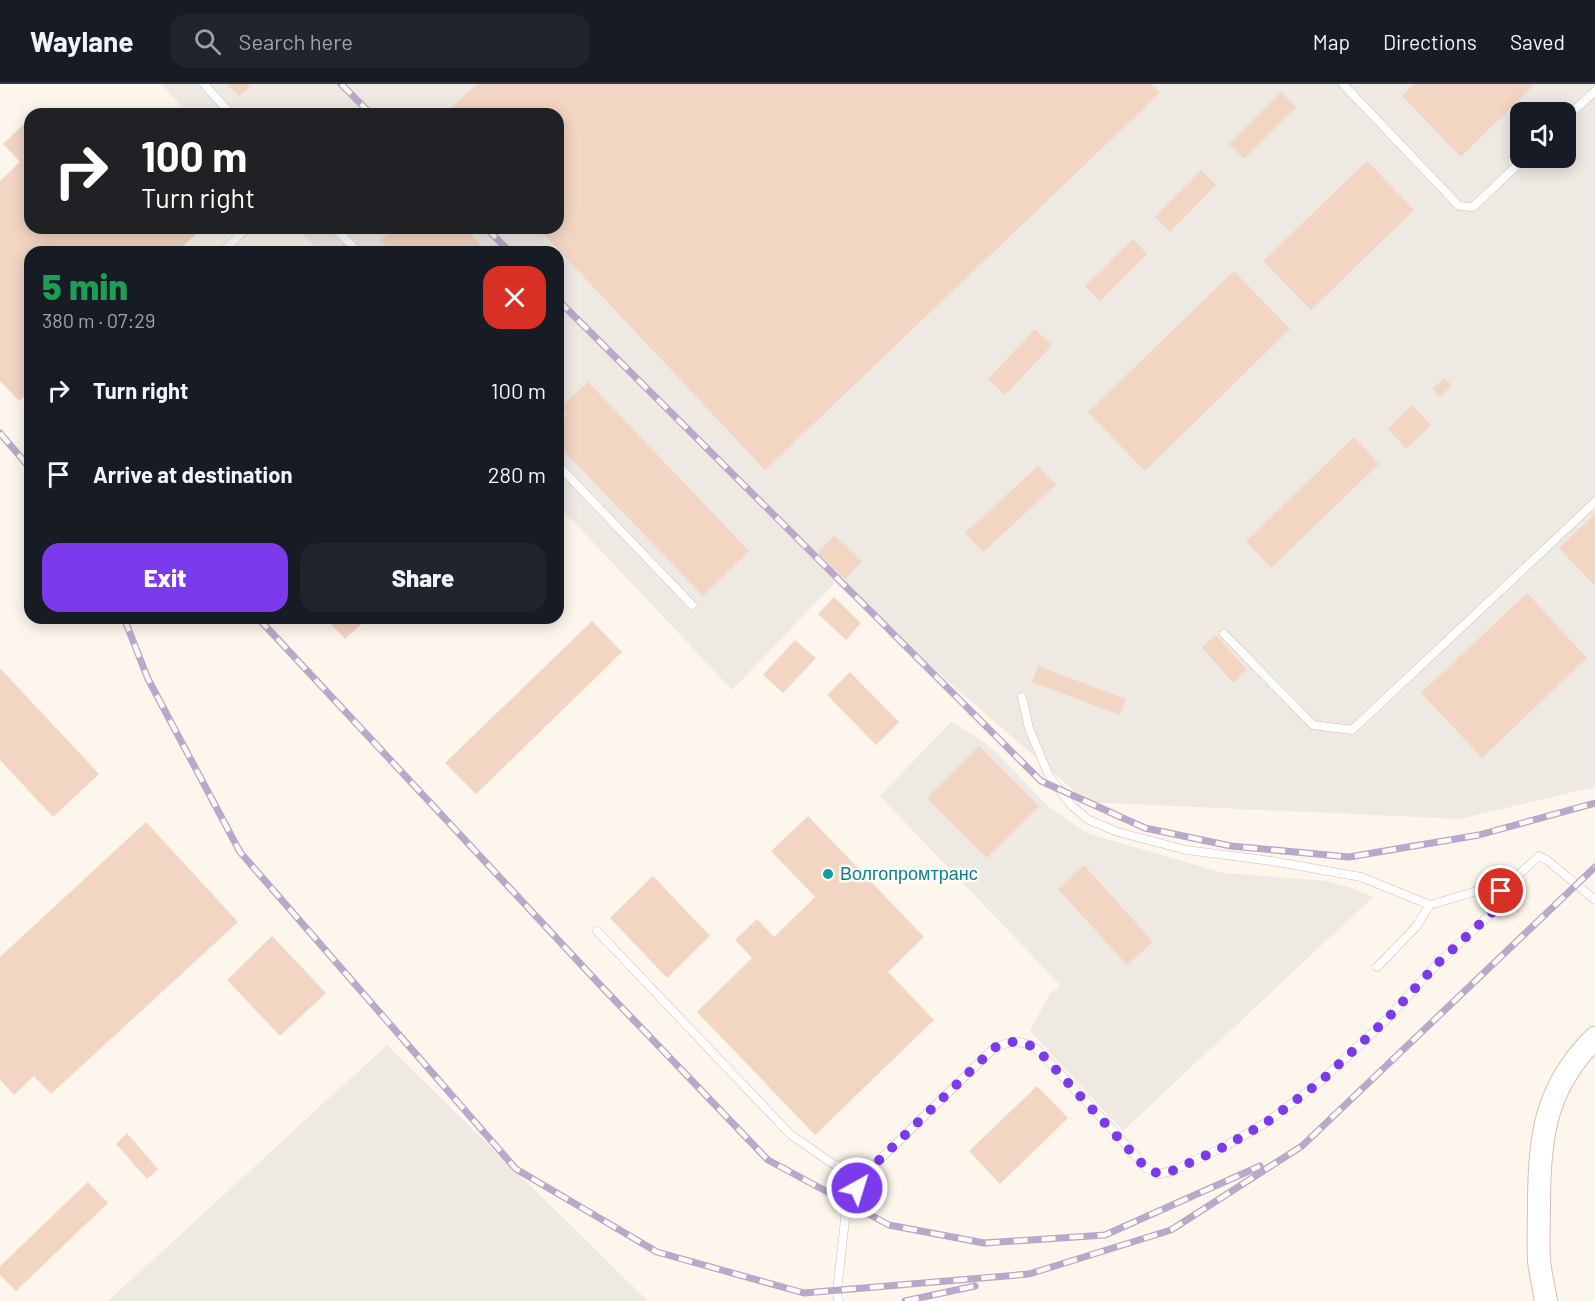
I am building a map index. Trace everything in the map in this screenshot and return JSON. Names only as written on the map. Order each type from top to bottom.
[{"type":"street","points":[[1546,1301],[1539,1261],[1539,1160],[1544,1126],[1551,1104],[1562,1082],[1595,1038]]},
{"type":"lane","points":[[204,84],[226,108]]},
{"type":"lane","points":[[1343,84],[1459,206],[1473,207],[1514,168]]},
{"type":"lane","points":[[1576,109],[1595,91]]},
{"type":"lane","points":[[228,246],[241,234]]},
{"type":"lane","points":[[340,234],[352,246]]},
{"type":"lane","points":[[564,471],[692,605]]},
{"type":"lane","points":[[1224,634],[1313,724],[1352,730],[1595,502]]},
{"type":"lane","points":[[1022,697],[1029,728],[1049,776],[1072,806],[1089,820],[1118,832],[1186,850],[1272,861],[1361,877],[1430,904],[1477,891],[1501,891]]},
{"type":"lane","points":[[838,1301],[837,1291],[847,1202],[866,1173],[994,1048],[1008,1042],[1022,1041],[1037,1049],[1146,1168],[1159,1174],[1172,1171],[1226,1146],[1267,1122],[1320,1082],[1388,1018],[1438,963],[1496,909],[1501,891],[1539,856],[1595,900]]},
{"type":"lane","points":[[1377,967],[1416,927],[1430,904]]},
{"type":"lane","points":[[597,931],[790,1134],[833,1164],[866,1173]]},
{"type":"shaded area","points":[[161,84],[1595,84],[1595,787],[1460,819],[1087,802],[835,583],[732,690],[564,511],[564,246],[314,246],[302,234],[564,234],[564,108],[183,108]]},
{"type":"shaded area","points":[[951,722],[994,750],[1049,807],[1086,833],[1223,873],[1325,881],[1373,897],[1123,1131],[1030,1031],[1049,995],[1060,985],[880,796]]},
{"type":"shaded area","points":[[387,1045],[648,1301],[108,1301]]},
{"type":"building","points":[[227,84],[252,84],[239,96]]},
{"type":"building","points":[[477,84],[1151,84],[1160,93],[765,470],[564,256],[564,246],[555,246],[544,234],[564,234],[564,108],[451,108]]},
{"type":"building","points":[[1414,84],[1535,84],[1517,102],[1510,102],[1510,109],[1461,157],[1402,96]]},
{"type":"building","points":[[1281,92],[1296,107],[1244,159],[1229,144]]},
{"type":"building","points":[[24,124],[24,234],[196,234],[183,246],[24,246],[24,396],[19,401],[0,381],[0,181],[20,162],[3,144]]},
{"type":"building","points":[[1367,161],[1414,210],[1311,310],[1263,261]]},
{"type":"building","points":[[1201,170],[1216,185],[1170,232],[1155,217]]},
{"type":"building","points":[[388,234],[470,234],[482,246],[386,246],[381,240]]},
{"type":"building","points":[[1133,239],[1147,254],[1100,301],[1085,286]]},
{"type":"building","points":[[1234,271],[1290,329],[1145,471],[1088,412]]},
{"type":"building","points":[[1035,329],[1052,345],[1005,395],[988,379]]},
{"type":"building","points":[[1444,378],[1452,385],[1440,397],[1432,389]]},
{"type":"building","points":[[588,382],[749,551],[703,596],[564,451],[564,418],[567,415],[564,412],[564,404]]},
{"type":"building","points":[[1412,405],[1431,425],[1406,449],[1388,429]]},
{"type":"building","points":[[1354,437],[1379,464],[1271,568],[1246,541]]},
{"type":"building","points":[[1038,466],[1056,485],[983,552],[965,533]]},
{"type":"building","points":[[1595,514],[1595,586],[1559,548]]},
{"type":"building","points":[[834,535],[862,561],[845,579],[818,553]]},
{"type":"building","points":[[1527,593],[1587,658],[1482,758],[1421,693]]},
{"type":"building","points":[[834,597],[861,623],[846,640],[818,614]]},
{"type":"building","points":[[592,621],[622,652],[476,794],[445,763]]},
{"type":"building","points":[[331,624],[361,624],[345,639]]},
{"type":"building","points":[[1216,635],[1247,670],[1233,683],[1202,647]]},
{"type":"building","points":[[795,640],[816,658],[783,693],[763,675]]},
{"type":"building","points":[[1038,666],[1126,699],[1120,715],[1032,682]]},
{"type":"building","points":[[0,668],[99,774],[53,817],[0,760]]},
{"type":"building","points":[[850,672],[899,722],[876,745],[827,695]]},
{"type":"building","points":[[979,746],[1039,806],[987,858],[927,798]]},
{"type":"building","points":[[808,816],[924,937],[888,972],[934,1020],[815,1135],[697,1012],[752,958],[735,940],[757,919],[774,937],[815,897],[771,851]]},
{"type":"building","points":[[146,822],[238,922],[51,1094],[34,1076],[14,1095],[0,1080],[0,957]]},
{"type":"building","points":[[1084,865],[1153,942],[1127,965],[1058,889]]},
{"type":"building","points":[[653,876],[710,936],[667,978],[610,918]]},
{"type":"building","points":[[272,936],[326,993],[280,1036],[227,980]]},
{"type":"building","points":[[1037,1086],[1068,1118],[1000,1184],[969,1151]]},
{"type":"building","points":[[127,1133],[158,1169],[147,1179],[116,1144]]},
{"type":"building","points":[[88,1182],[108,1203],[16,1291],[0,1275],[0,1266]]},
{"type":"railway","points":[[341,84],[365,108]]},
{"type":"railway","points":[[492,234],[504,246]]},
{"type":"railway","points":[[564,306],[1041,781],[1145,828],[1231,846],[1349,857],[1479,835],[1595,803]]},
{"type":"railway","points":[[0,433],[24,461]]},
{"type":"railway","points":[[126,624],[148,679],[240,852],[516,1169],[657,1252],[804,1293],[1029,1274],[1171,1230],[1302,1146],[1595,867]]},
{"type":"railway","points":[[264,624],[603,988],[768,1160],[889,1225],[984,1243],[1105,1235],[1260,1166]]},
{"type":"railway","points":[[905,1301],[975,1286]]},
{"type":"place","name":"Волгопромтранс","points":[[828,874]]},
{"type":"route","points":[[857,1188],[866,1173],[994,1048],[1008,1042],[1022,1041],[1037,1049],[1146,1168],[1159,1174],[1172,1171],[1226,1146],[1267,1122],[1320,1082],[1388,1018],[1438,963],[1496,909],[1501,891]]}]
